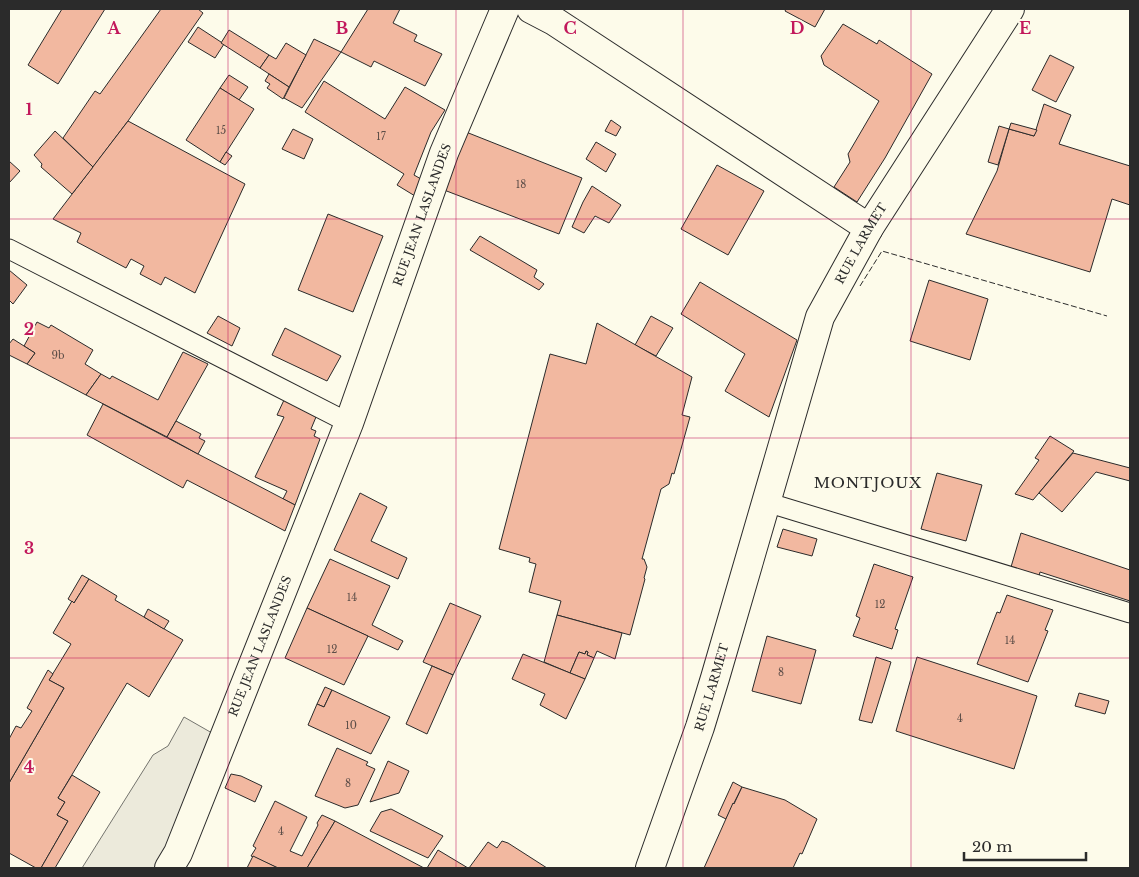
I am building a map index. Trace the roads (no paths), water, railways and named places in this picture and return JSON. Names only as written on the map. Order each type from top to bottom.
[{"type":"street","name":"RUE JEAN LASLANDES","points":[[170,868],[178,853],[349,423],[444,153],[505,9]]},
{"type":"street","points":[[531,9],[554,20],[869,228]]},
{"type":"street","name":"RUE LARMET","points":[[650,868],[700,727],[820,317],[869,228],[1010,9]]},
{"type":"lane","points":[[9,249],[349,423]]},
{"type":"lane","points":[[766,502],[1130,613]]},
{"type":"district","name":"MONTJOUX","points":[[868,483]]}]
